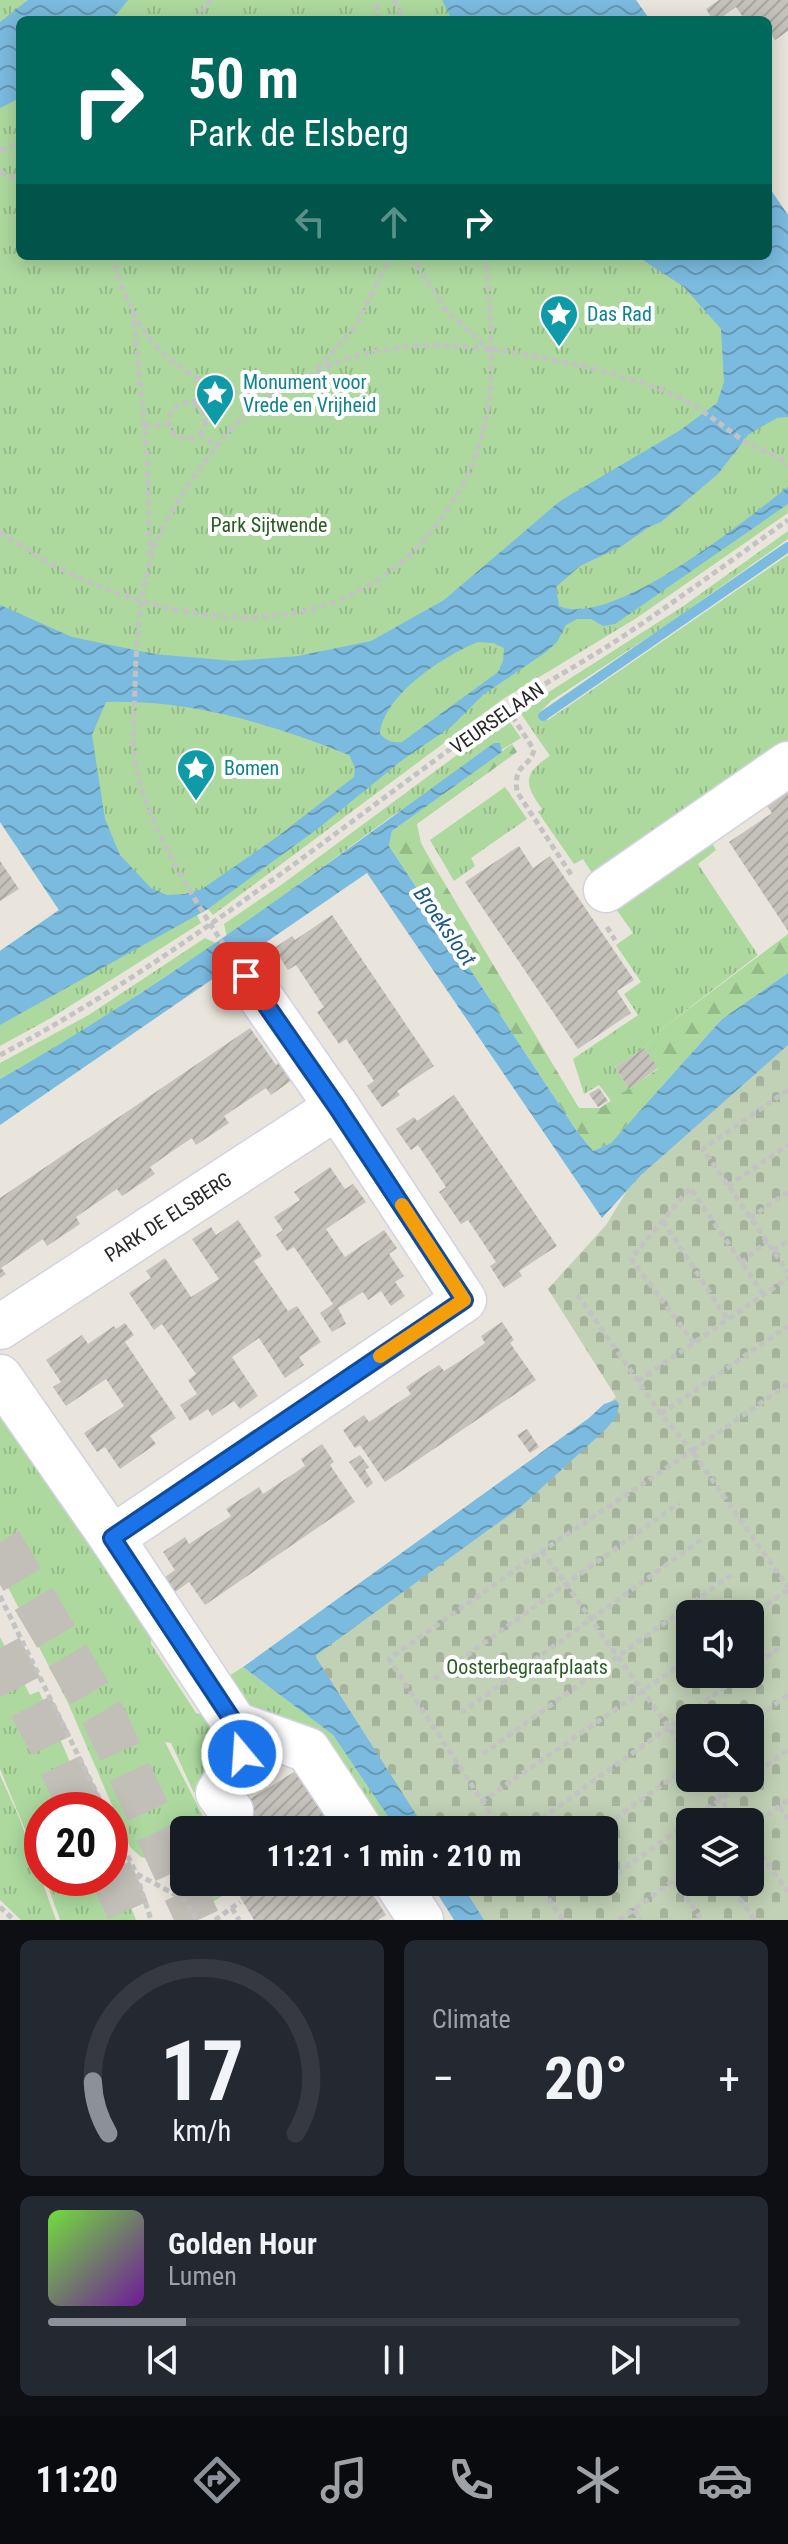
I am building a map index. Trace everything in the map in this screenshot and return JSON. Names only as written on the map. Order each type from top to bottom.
[{"type":"street","points":[[593,894],[788,764]]},
{"type":"street","points":[[112,1538],[464,1300],[246,976]]},
{"type":"street","name":"PARK DE ELSBERG","points":[[0,1327],[337,1107]]},
{"type":"street","points":[[0,1377],[112,1538],[235,1724],[242,1754],[218,1793],[231,1811]]},
{"type":"street","points":[[235,1724],[308,1750],[352,1816]]},
{"type":"street","points":[[405,1896],[421,1920]]},
{"type":"path","points":[[114,260],[142,328],[184,370],[229,391],[285,388]]},
{"type":"path","points":[[314,373],[357,324],[389,260]]},
{"type":"path","points":[[414,260],[446,311],[491,350]]},
{"type":"path","points":[[0,532],[24,548],[108,590],[142,602],[225,618],[299,613],[326,606],[364,589],[394,570],[422,544],[465,481],[481,439],[489,399],[491,350],[485,260]]},
{"type":"path","points":[[132,309],[145,426],[150,557],[137,640],[134,712],[138,777],[181,875],[217,934]]},
{"type":"path","points":[[150,557],[183,494],[217,447],[258,403],[342,360],[407,346],[444,345],[491,350],[649,384],[696,406],[760,451],[780,456],[788,466]]},
{"type":"path","points":[[193,404],[203,381]]},
{"type":"path","points":[[187,403],[193,404],[204,417],[200,433],[190,438],[179,437],[169,424],[171,413],[187,403]]},
{"type":"path","points":[[145,426],[169,424]]},
{"type":"path","points":[[200,433],[217,447]]},
{"type":"path","name":"VEURSELAAN","points":[[0,1055],[57,1025],[210,924],[507,708],[621,637],[788,520]]},
{"type":"path","points":[[507,708],[534,750],[532,758],[520,767],[515,779],[517,792],[593,894],[615,940]]},
{"type":"path","points":[[788,1090],[703,1149],[788,1272]]},
{"type":"path","points":[[728,1186],[788,1145]]},
{"type":"path","points":[[694,1343],[631,1259],[690,1188],[764,1295]]},
{"type":"path","points":[[750,1218],[788,1192]]},
{"type":"path","points":[[663,1221],[728,1320]]},
{"type":"path","points":[[741,1263],[767,1241]]},
{"type":"path","points":[[773,1251],[788,1241]]},
{"type":"path","points":[[638,1381],[788,1278]]},
{"type":"path","points":[[575,1291],[788,1588],[764,1606]]},
{"type":"path","points":[[661,1414],[788,1326]]},
{"type":"path","points":[[491,1816],[389,1659],[788,1384]]},
{"type":"path","points":[[434,1679],[679,1503]]},
{"type":"path","points":[[461,1713],[705,1537]]},
{"type":"path","points":[[542,1551],[676,1737]]},
{"type":"path","points":[[483,1754],[731,1575]]},
{"type":"path","points":[[0,1596],[96,1792]]},
{"type":"path","points":[[764,1659],[782,1646]]},
{"type":"path","points":[[481,1802],[676,1667]]},
{"type":"path","points":[[545,1816],[723,1688]]},
{"type":"path","points":[[764,1712],[788,1695]]},
{"type":"path","points":[[764,1768],[788,1750]]},
{"type":"path","points":[[618,1816],[676,1775]]},
{"type":"path","points":[[716,1792],[727,1808]]},
{"type":"path","points":[[618,1873],[731,1792]]},
{"type":"path","points":[[764,1817],[788,1800]]},
{"type":"path","points":[[779,1807],[788,1819]]},
{"type":"path","points":[[128,1857],[151,1920]]},
{"type":"path","points":[[764,1859],[788,1892]]},
{"type":"path","points":[[136,1873],[185,1900],[197,1920]]},
{"type":"path","points":[[619,1920],[674,1881],[702,1920]]},
{"type":"path","points":[[547,1896],[563,1920]]},
{"type":"path","points":[[738,1896],[755,1920]]},
{"type":"path","points":[[215,1920],[240,1902]]},
{"type":"path","points":[[0,1907],[14,1920]]},
{"type":"path","points":[[232,1908],[239,1920]]},
{"type":"path","points":[[634,1910],[641,1920]]},
{"type":"green space","name":"Park Sijtwende","points":[[0,0],[636,0],[647,16],[16,16],[16,260],[772,260],[772,192],[788,215],[788,513],[635,619],[503,699],[213,915],[208,909],[197,915],[201,923],[51,1018],[0,1046],[0,951],[59,910],[0,822]]},
{"type":"green space","points":[[788,531],[788,539],[667,625],[551,701],[539,713],[548,720],[788,555],[788,756],[599,884],[583,859],[574,864],[538,812],[542,809],[532,792],[529,779],[535,768],[550,756],[519,711],[682,607]]},
{"type":"green space","points":[[507,718],[521,738],[392,816],[227,937],[224,924]]},
{"type":"green space","points":[[512,744],[517,752],[417,824],[421,843],[430,859],[579,1108],[600,1108],[658,1069],[644,1048],[663,1028],[788,934],[788,973],[722,1019],[611,1143],[593,1151],[576,1130],[389,846],[392,831]]},
{"type":"green space","points":[[505,787],[527,819],[471,858],[475,866],[454,881],[430,840]]},
{"type":"green space","points":[[708,836],[716,850],[698,864],[758,955],[663,1028],[644,1048],[615,1067],[629,1089],[611,1101],[599,1085],[584,1094],[573,1059],[638,1015],[624,994],[641,982],[616,945],[633,933],[616,909]]},
{"type":"green space","points":[[205,938],[216,943],[74,1037],[0,1079],[0,1063],[87,1016]]},
{"type":"green space","name":"Oosterbegraafplaats","points":[[788,1032],[788,1920],[468,1920],[452,1896],[618,1896],[618,1816],[399,1816],[273,1650],[590,1420],[616,1397],[548,1289],[606,1225],[663,1132]]},
{"type":"green space","points":[[0,1404],[152,1627],[151,1644],[196,1713],[211,1716],[219,1737],[218,1747],[194,1793],[171,1743],[165,1742],[203,1816],[170,1816],[170,1867],[141,1857],[130,1847],[128,1792],[106,1792],[68,1703],[0,1572]]},
{"type":"green space","points":[[0,1637],[30,1695],[39,1691],[83,1792],[24,1792],[24,1827],[0,1769]]},
{"type":"green space","points":[[243,1667],[333,1735],[388,1816],[358,1816],[221,1681]]},
{"type":"green space","points":[[0,1775],[24,1831],[24,1896],[47,1896],[56,1920],[21,1920],[0,1900]]},
{"type":"green space","points":[[51,1896],[127,1896],[136,1920],[60,1920]]},
{"type":"green space","points":[[196,1896],[222,1896],[203,1908]]},
{"type":"water","points":[[28,0],[128,0],[115,16],[16,16],[16,100],[0,108],[0,22]]},
{"type":"water","points":[[442,0],[636,0],[647,16],[450,16]]},
{"type":"water","points":[[772,192],[788,215],[788,417],[777,418],[749,434],[718,474],[661,522],[622,546],[580,566],[556,587],[559,606],[583,609],[612,602],[678,568],[788,487],[788,504],[615,624],[603,626],[591,619],[577,619],[566,625],[557,642],[546,652],[483,695],[452,726],[401,761],[320,827],[208,909],[0,1025],[0,951],[59,910],[0,822],[0,605],[72,637],[154,654],[234,661],[298,656],[371,641],[444,600],[560,501],[679,431],[717,403],[724,382],[721,329],[684,287],[643,260],[772,260]],"holes":[[[478,642],[504,648],[498,672],[402,742],[390,741],[380,734],[392,705],[418,678],[464,648]],[[106,702],[199,709],[290,733],[349,755],[355,768],[354,777],[277,837],[202,889],[167,895],[151,888],[120,855],[105,819],[92,735]]]},
{"type":"water","points":[[494,743],[500,743],[502,752],[392,831],[389,846],[576,1130],[593,1151],[611,1143],[722,1019],[788,973],[788,1045],[641,1175],[602,1218],[367,873],[0,1125],[0,1079],[190,960]]},
{"type":"water","points":[[616,1400],[619,1404],[617,1416],[524,1504],[315,1656],[417,1816],[388,1816],[333,1735],[243,1667],[589,1418],[604,1404]]},
{"type":"water","points":[[439,1896],[469,1896],[484,1920],[454,1920]]},
{"type":"building","points":[[719,0],[788,0],[788,31],[775,40],[772,36],[772,16],[742,16],[736,7],[724,16],[710,16],[706,9]]},
{"type":"building","points":[[788,790],[788,931],[729,842],[772,813],[766,805]]},
{"type":"building","points":[[519,846],[533,868],[550,856],[634,980],[617,991],[631,1013],[578,1049],[465,882]]},
{"type":"building","points":[[0,861],[19,889],[0,901]]},
{"type":"building","points":[[332,915],[434,1066],[397,1091],[400,1095],[382,1107],[367,1086],[374,1081],[346,1039],[339,1044],[317,1012],[324,1007],[296,965],[288,970],[274,948],[292,936],[295,940]]},
{"type":"building","points":[[250,1028],[276,1065],[280,1062],[292,1080],[271,1095],[266,1088],[224,1116],[229,1123],[196,1145],[192,1138],[171,1152],[150,1167],[155,1174],[122,1196],[117,1189],[76,1217],[80,1224],[47,1246],[43,1239],[1,1268],[6,1274],[0,1278],[0,1198]]},
{"type":"building","points":[[644,1048],[658,1068],[629,1089],[615,1067]]},
{"type":"building","points":[[599,1088],[608,1101],[598,1107],[589,1094]]},
{"type":"building","points":[[454,1095],[557,1246],[519,1271],[522,1276],[504,1288],[490,1266],[496,1262],[468,1220],[461,1224],[439,1192],[446,1187],[418,1145],[411,1150],[396,1129],[414,1117],[417,1121]]},
{"type":"building","points":[[330,1167],[345,1189],[353,1184],[366,1202],[326,1229],[345,1257],[384,1230],[397,1248],[389,1254],[404,1276],[395,1282],[405,1296],[391,1306],[381,1291],[368,1300],[363,1292],[338,1308],[346,1324],[332,1332],[320,1313],[333,1304],[294,1247],[287,1251],[276,1235],[283,1230],[274,1217],[300,1200],[294,1192]]},
{"type":"building","points":[[238,1220],[262,1256],[254,1261],[288,1311],[297,1306],[321,1342],[299,1357],[304,1365],[285,1378],[259,1338],[232,1357],[258,1396],[240,1409],[234,1401],[212,1416],[208,1409],[190,1421],[180,1405],[197,1394],[188,1380],[196,1374],[162,1324],[154,1330],[129,1293],[151,1278],[146,1271],[165,1258],[191,1297],[219,1279],[192,1239],[211,1227],[216,1235]]},
{"type":"building","points":[[502,1322],[514,1340],[510,1343],[536,1380],[385,1482],[360,1445],[355,1448],[343,1430],[364,1415],[369,1422],[411,1394],[406,1387],[439,1365],[444,1371],[463,1359],[485,1343],[481,1336]]},
{"type":"building","points":[[125,1323],[134,1335],[125,1342],[176,1418],[150,1436],[156,1444],[120,1469],[105,1447],[97,1452],[84,1433],[124,1406],[106,1379],[66,1406],[53,1387],[61,1382],[46,1360],[82,1335],[88,1344],[114,1326],[116,1329]]},
{"type":"building","points":[[527,1429],[539,1447],[530,1453],[517,1435]]},
{"type":"building","points":[[322,1444],[334,1462],[330,1465],[355,1502],[205,1605],[189,1582],[175,1592],[165,1577],[175,1570],[163,1552],[185,1537],[189,1544],[231,1516],[226,1509],[259,1487],[263,1494],[305,1466],[301,1459]]},
{"type":"building","points":[[360,1455],[369,1467],[365,1470],[373,1483],[367,1488],[349,1462]]},
{"type":"building","points":[[307,1764],[334,1816],[223,1816]]},
{"type":"building","points":[[374,1896],[386,1915],[378,1920],[254,1920],[240,1897]]},
{"type":"waterway","points":[[543,716],[788,547]]},
{"type":"tunnel","points":[[0,1542],[105,1719],[198,1920]]},
{"type":"tunnel","points":[[0,1648],[73,1792]]},
{"type":"tunnel","points":[[121,1896],[132,1920]]},
{"type":"slow traffic","points":[[380,1356],[464,1300],[402,1205]]},
{"type":"place","name":"Das Rad","points":[[559,348]]},
{"type":"place","name":"Monument voor Vrede en Vrijheid","points":[[215,427]]},
{"type":"place","name":"Bomen","points":[[196,802]]},
{"type":"route","points":[[242,1754],[235,1724],[112,1538],[464,1300],[246,976]]},
{"type":"water label","name":"Broeksloot","points":[[445,926]]}]
